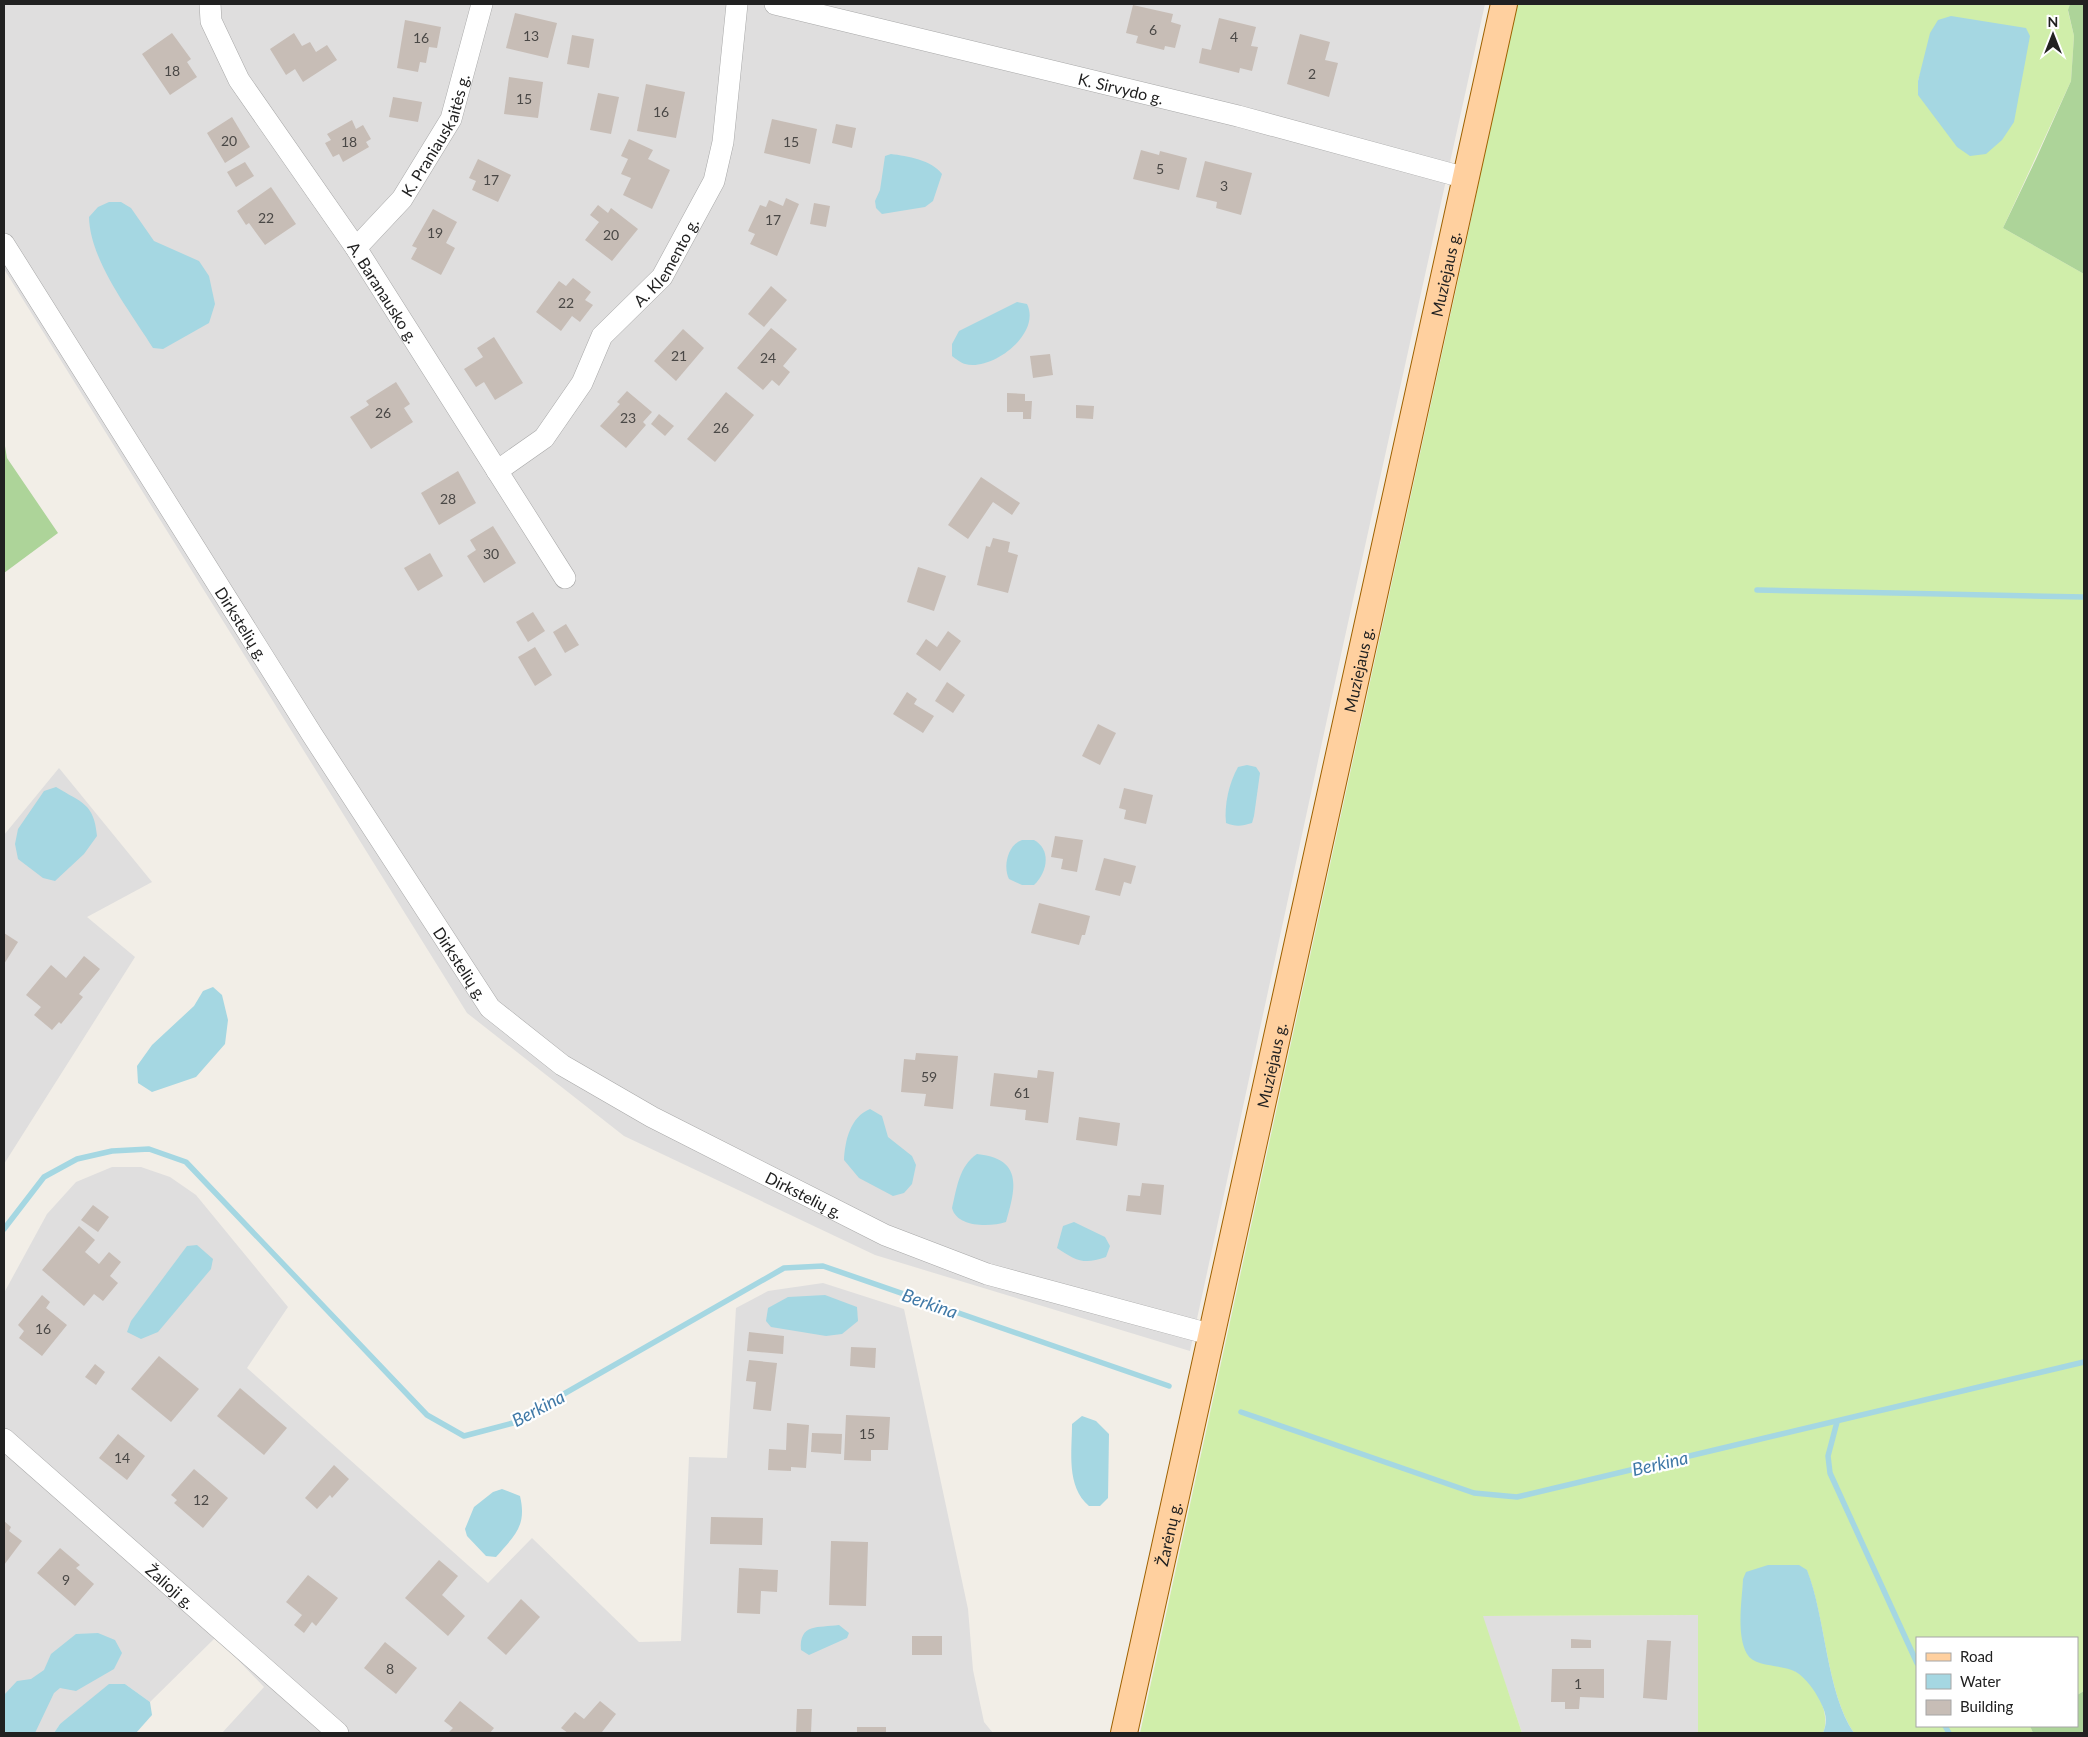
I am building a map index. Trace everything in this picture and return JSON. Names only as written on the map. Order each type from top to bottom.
[{"type":"main road","name":"Muziejaus g.","points":[[1213,1335],[1504,4]]},
{"type":"main road","name":"Žarėnų g.","points":[[1124,1733],[1132,1689],[1213,1335]]},
{"type":"street","name":"A. Baranausko g.","points":[[210,4],[211,21],[239,80],[356,248],[565,578]]},
{"type":"street","name":"K. Praniauskaitės g.","points":[[356,248],[402,199],[451,119],[482,4]]},
{"type":"street","name":"A. Klemento g.","points":[[497,471],[544,438],[582,384],[602,336],[662,277],[714,181],[724,142],[737,4]]},
{"type":"street","name":"K. Sirvydo g.","points":[[775,4],[1238,116],[1466,178]]},
{"type":"street","name":"Dirkstelių g.","points":[[4,244],[313,736],[490,1008],[562,1065],[652,1117],[885,1235],[987,1274],[1213,1335]]},
{"type":"street","name":"Žalioji g.","points":[[4,1439],[338,1733]]},
{"type":"shaded area","points":[[4,4],[1485,4],[1190,1351],[875,1255],[624,1136],[467,1013],[4,269]]},
{"type":"shaded area","points":[[59,768],[152,882],[87,917],[135,957],[4,1164],[4,835]]},
{"type":"shaded area","points":[[112,1167],[141,1167],[170,1177],[196,1195],[288,1307],[247,1368],[488,1583],[532,1538],[639,1642],[681,1641],[689,1457],[727,1458],[736,1308],[768,1291],[823,1283],[904,1309],[968,1609],[973,1670],[984,1722],[993,1733],[222,1733],[264,1687],[216,1637],[150,1702],[125,1684],[60,1724],[54,1733],[4,1733],[4,1293],[47,1214],[76,1182]]},
{"type":"shaded area","points":[[1698,1615],[1698,1733],[1522,1733],[1482,1616]]},
{"type":"green space","points":[[1516,4],[2070,4],[2068,11],[2074,36],[2071,81],[2003,228],[2084,274],[2084,1691],[2078,1694],[2078,1637],[1916,1637],[1916,1727],[2030,1727],[2033,1733],[1854,1733],[1838,1697],[1807,1571],[1743,1579],[1742,1631],[1748,1655],[1765,1663],[1792,1669],[1809,1682],[1820,1698],[1823,1707],[1825,1725],[1823,1733],[1698,1733],[1698,1615],[1483,1616],[1522,1733],[1140,1733],[1464,253]],"holes":[[[2026,28],[1918,81],[1922,68]]]},
{"type":"green space","points":[[2070,4],[2084,4],[2084,274],[2003,228],[2071,81],[2074,36],[2068,10]]},
{"type":"green space","points":[[4,440],[7,458],[58,533],[4,573]]},
{"type":"green space","points":[[2084,1691],[2084,1733],[2033,1733],[2030,1727],[2078,1727],[2078,1694]]},
{"type":"water","points":[[1951,16],[2026,28],[2030,36],[2014,122],[2002,140],[1986,154],[1970,156],[1957,147],[1918,95],[1918,81],[1930,33],[1938,20]]},
{"type":"water","points":[[891,154],[926,162],[938,169],[942,174],[933,201],[925,207],[882,214],[876,208],[875,201],[880,190],[885,156]]},
{"type":"water","points":[[109,202],[121,202],[131,208],[154,241],[199,261],[209,276],[215,304],[209,323],[163,349],[153,348],[113,285],[96,251],[89,217],[98,207]]},
{"type":"water","points":[[1017,302],[1027,304],[1030,316],[1027,328],[1021,339],[1011,349],[1000,357],[975,365],[963,363],[952,356],[952,344],[959,331]]},
{"type":"water","points":[[1247,765],[1256,767],[1260,773],[1252,823],[1239,826],[1226,823],[1227,802],[1235,773],[1238,767]]},
{"type":"water","points":[[56,787],[80,801],[90,810],[97,836],[84,854],[55,881],[43,878],[18,859],[15,844],[18,829],[44,791]]},
{"type":"water","points":[[1022,840],[1034,840],[1040,844],[1046,862],[1042,874],[1034,885],[1022,885],[1009,879],[1006,869],[1008,857],[1010,851],[1017,843]]},
{"type":"water","points":[[213,987],[222,995],[228,1020],[225,1044],[196,1077],[152,1092],[138,1083],[137,1066],[152,1045],[194,1006],[203,991]]},
{"type":"water","points":[[870,1109],[882,1116],[888,1137],[912,1156],[916,1165],[912,1184],[904,1193],[893,1196],[859,1178],[844,1160],[847,1138],[853,1124],[863,1113]]},
{"type":"water","points":[[977,1154],[992,1157],[1009,1168],[1013,1186],[1006,1222],[992,1225],[967,1223],[955,1215],[952,1208],[962,1171]]},
{"type":"water","points":[[1074,1222],[1105,1237],[1110,1246],[1106,1257],[1092,1261],[1080,1260],[1057,1248],[1063,1226]]},
{"type":"water","points":[[197,1245],[213,1259],[211,1269],[158,1332],[141,1339],[127,1332],[131,1321],[187,1246]]},
{"type":"water","points":[[825,1295],[857,1307],[858,1321],[842,1334],[826,1336],[771,1327],[766,1321],[768,1308],[788,1297]]},
{"type":"water","points":[[1082,1416],[1096,1421],[1109,1434],[1108,1498],[1100,1506],[1089,1506],[1077,1489],[1074,1479],[1071,1457],[1072,1424]]},
{"type":"water","points":[[502,1489],[520,1496],[522,1515],[518,1530],[496,1557],[486,1556],[467,1536],[465,1529],[474,1507],[493,1492]]},
{"type":"water","points":[[1768,1565],[1799,1565],[1807,1570],[1838,1697],[1854,1733],[1823,1733],[1826,1721],[1824,1709],[1807,1681],[1796,1672],[1756,1662],[1747,1654],[1741,1627],[1743,1579],[1746,1572]]},
{"type":"water","points":[[839,1625],[849,1633],[847,1638],[809,1655],[801,1650],[801,1641],[807,1631],[817,1627]]},
{"type":"water","points":[[98,1633],[115,1640],[122,1653],[114,1669],[76,1691],[60,1688],[54,1693],[35,1733],[4,1733],[4,1695],[17,1681],[31,1679],[44,1670],[51,1654],[76,1634]]},
{"type":"water","points":[[109,1684],[125,1684],[150,1702],[152,1715],[136,1733],[54,1733],[60,1724]]},
{"type":"building","points":[[1133,5],[1173,14],[1171,22],[1181,25],[1175,48],[1165,46],[1164,50],[1136,43],[1138,36],[1126,33]]},
{"type":"building","points":[[515,13],[557,23],[548,58],[506,48]]},
{"type":"building","points":[[1219,18],[1256,27],[1251,46],[1258,47],[1252,71],[1240,68],[1239,73],[1199,63],[1202,48],[1211,50]]},
{"type":"building","points":[[405,20],[441,27],[437,48],[429,47],[426,63],[420,62],[418,72],[397,68]]},
{"type":"building","points":[[172,33],[191,59],[187,62],[197,77],[170,95],[142,54]]},
{"type":"building","points":[[294,33],[302,46],[310,42],[316,52],[327,45],[337,60],[303,82],[295,69],[286,75],[270,49]]},
{"type":"building","points":[[1300,34],[1330,42],[1325,60],[1338,63],[1329,97],[1287,84]]},
{"type":"building","points":[[572,35],[594,39],[589,68],[567,64]]},
{"type":"building","points":[[509,77],[543,82],[538,118],[504,114]]},
{"type":"building","points":[[646,84],[685,92],[676,138],[637,131]]},
{"type":"building","points":[[598,93],[619,97],[611,134],[590,130]]},
{"type":"building","points":[[393,97],[422,102],[418,122],[389,117]]},
{"type":"building","points":[[232,117],[250,147],[225,163],[207,133]]},
{"type":"building","points":[[772,119],[817,129],[810,164],[764,153]]},
{"type":"building","points":[[352,120],[356,129],[363,125],[371,139],[366,142],[369,147],[343,162],[339,154],[333,157],[325,143],[331,140],[327,134]]},
{"type":"building","points":[[836,124],[856,128],[852,148],[832,143]]},
{"type":"building","points":[[629,139],[653,150],[648,159],[670,170],[652,209],[623,195],[631,178],[621,174],[628,159],[621,156]]},
{"type":"building","points":[[1141,150],[1159,155],[1160,151],[1187,158],[1179,190],[1133,179]]},
{"type":"building","points":[[478,159],[511,175],[498,202],[472,190],[476,181],[469,178]]},
{"type":"building","points":[[1205,161],[1252,173],[1241,215],[1216,208],[1217,202],[1196,197]]},
{"type":"building","points":[[245,162],[254,176],[236,187],[227,172]]},
{"type":"building","points":[[271,187],[296,224],[265,245],[249,223],[246,225],[237,211]]},
{"type":"building","points":[[786,198],[799,204],[777,256],[750,244],[755,234],[748,231],[760,205],[766,207],[769,200],[783,206]]},
{"type":"building","points":[[814,203],[830,206],[826,227],[810,224]]},
{"type":"building","points":[[598,205],[608,213],[611,208],[638,229],[612,261],[585,240],[599,222],[590,215]]},
{"type":"building","points":[[433,209],[457,222],[446,243],[455,248],[441,275],[411,259],[417,248],[412,246]]},
{"type":"building","points":[[573,278],[591,292],[585,300],[593,305],[580,322],[572,316],[561,331],[536,312],[559,281],[566,286]]},
{"type":"building","points":[[771,286],[787,300],[764,327],[748,314]]},
{"type":"building","points":[[771,328],[797,349],[783,366],[790,372],[779,386],[772,380],[763,390],[737,368]]},
{"type":"building","points":[[683,329],[704,348],[676,381],[654,361]]},
{"type":"building","points":[[494,337],[523,383],[495,400],[484,382],[476,387],[464,369],[483,357],[477,348]]},
{"type":"building","points":[[1050,354],[1053,375],[1033,378],[1030,356]]},
{"type":"building","points":[[396,382],[410,404],[404,408],[413,422],[371,449],[350,417],[369,405],[366,401]]},
{"type":"building","points":[[627,391],[652,412],[643,422],[646,425],[626,448],[600,426],[620,404],[617,402]]},
{"type":"building","points":[[726,392],[754,415],[715,462],[687,439]]},
{"type":"building","points":[[1007,393],[1025,394],[1025,401],[1032,401],[1031,419],[1023,419],[1023,412],[1007,412]]},
{"type":"building","points":[[1076,405],[1094,406],[1093,419],[1076,418]]},
{"type":"building","points":[[659,414],[674,426],[665,436],[651,424]]},
{"type":"building","points":[[458,471],[476,503],[439,525],[421,493]]},
{"type":"building","points":[[981,477],[1020,503],[1012,515],[993,502],[968,539],[948,525]]},
{"type":"building","points":[[493,526],[516,563],[484,583],[467,556],[476,550],[470,540]]},
{"type":"building","points":[[993,538],[1010,542],[1008,552],[1018,555],[1008,593],[977,585],[986,546],[990,547]]},
{"type":"building","points":[[430,553],[443,576],[418,591],[404,568]]},
{"type":"building","points":[[918,567],[946,576],[934,611],[907,602]]},
{"type":"building","points":[[533,612],[545,631],[528,642],[516,622]]},
{"type":"building","points":[[566,624],[579,645],[565,653],[553,632]]},
{"type":"building","points":[[948,631],[961,641],[940,671],[916,654],[926,639],[937,647]]},
{"type":"building","points":[[535,647],[552,675],[535,686],[518,657]]},
{"type":"building","points":[[947,682],[965,695],[953,713],[935,701]]},
{"type":"building","points":[[907,692],[917,699],[914,704],[934,716],[923,733],[893,714]]},
{"type":"building","points":[[1098,724],[1116,733],[1100,765],[1082,756]]},
{"type":"building","points":[[1124,788],[1153,795],[1146,824],[1124,819],[1126,810],[1119,808]]},
{"type":"building","points":[[1055,836],[1083,840],[1077,872],[1061,869],[1063,859],[1051,857]]},
{"type":"building","points":[[1104,858],[1136,866],[1131,884],[1124,882],[1120,896],[1095,890]]},
{"type":"building","points":[[1039,903],[1090,916],[1085,935],[1082,935],[1079,945],[1031,933]]},
{"type":"building","points":[[4,933],[18,942],[4,964]]},
{"type":"building","points":[[84,956],[100,969],[79,994],[83,997],[61,1024],[59,1022],[52,1030],[34,1015],[41,1007],[26,995],[51,965],[66,978]]},
{"type":"building","points":[[916,1053],[958,1056],[953,1109],[924,1106],[926,1094],[901,1092],[904,1059],[915,1060]]},
{"type":"building","points":[[1038,1070],[1054,1072],[1048,1123],[1025,1120],[1026,1110],[990,1106],[994,1073],[1037,1078]]},
{"type":"building","points":[[1079,1117],[1120,1123],[1117,1146],[1076,1140]]},
{"type":"building","points":[[1142,1183],[1164,1185],[1161,1215],[1126,1211],[1128,1195],[1140,1196]]},
{"type":"building","points":[[93,1205],[109,1217],[98,1232],[81,1220]]},
{"type":"building","points":[[79,1226],[95,1240],[85,1252],[99,1264],[109,1252],[121,1262],[110,1276],[118,1283],[103,1301],[94,1294],[84,1306],[42,1270]]},
{"type":"building","points":[[42,1295],[50,1302],[46,1308],[67,1325],[42,1356],[19,1338],[24,1331],[18,1325]]},
{"type":"building","points":[[749,1332],[784,1336],[783,1354],[747,1351]]},
{"type":"building","points":[[851,1347],[876,1348],[875,1368],[850,1366]]},
{"type":"building","points":[[159,1356],[199,1389],[171,1422],[131,1389]]},
{"type":"building","points":[[749,1360],[777,1363],[771,1411],[753,1409],[756,1382],[746,1381]]},
{"type":"building","points":[[95,1364],[105,1372],[96,1385],[85,1377]]},
{"type":"building","points":[[240,1388],[287,1428],[264,1455],[217,1416]]},
{"type":"building","points":[[846,1415],[890,1417],[888,1450],[871,1450],[871,1461],[844,1460]]},
{"type":"building","points":[[787,1423],[809,1425],[806,1468],[791,1467],[791,1471],[768,1470],[769,1449],[786,1450]]},
{"type":"building","points":[[812,1433],[842,1434],[841,1454],[811,1452]]},
{"type":"building","points":[[118,1434],[145,1456],[127,1480],[99,1458]]},
{"type":"building","points":[[334,1465],[349,1479],[332,1498],[330,1495],[317,1509],[305,1498]]},
{"type":"building","points":[[194,1469],[228,1498],[203,1528],[174,1503],[177,1500],[171,1495]]},
{"type":"building","points":[[711,1517],[763,1518],[762,1545],[710,1544]]},
{"type":"building","points":[[4,1521],[11,1527],[9,1531],[22,1541],[4,1565]]},
{"type":"building","points":[[831,1541],[868,1542],[866,1606],[829,1605]]},
{"type":"building","points":[[60,1548],[80,1565],[76,1568],[94,1584],[75,1606],[37,1573]]},
{"type":"building","points":[[439,1560],[458,1576],[442,1595],[465,1616],[448,1636],[405,1598]]},
{"type":"building","points":[[739,1568],[778,1570],[777,1592],[761,1591],[760,1614],[737,1613]]},
{"type":"building","points":[[308,1575],[338,1598],[316,1626],[312,1622],[304,1633],[294,1625],[302,1615],[286,1602]]},
{"type":"building","points":[[521,1599],[540,1617],[506,1655],[487,1638]]},
{"type":"building","points":[[912,1636],[942,1636],[942,1655],[912,1655]]},
{"type":"building","points":[[1571,1639],[1591,1640],[1591,1648],[1571,1648]]},
{"type":"building","points":[[1647,1640],[1671,1641],[1667,1700],[1643,1698]]},
{"type":"building","points":[[385,1642],[417,1668],[396,1694],[364,1668]]},
{"type":"building","points":[[1552,1669],[1604,1669],[1604,1698],[1580,1697],[1579,1709],[1565,1709],[1565,1702],[1551,1702]]},
{"type":"building","points":[[460,1701],[494,1728],[490,1733],[448,1733],[453,1728],[444,1721]]},
{"type":"building","points":[[600,1701],[616,1714],[603,1733],[568,1733],[561,1728],[575,1712],[584,1719]]},
{"type":"building","points":[[797,1709],[812,1709],[811,1733],[796,1733]]},
{"type":"building","points":[[857,1727],[886,1727],[886,1733],[857,1733]]},
{"type":"waterway","points":[[1757,590],[2084,597]]},
{"type":"waterway","name":"Berkina","points":[[4,1229],[44,1177],[77,1159],[112,1151],[149,1149],[186,1162],[427,1415],[464,1436],[513,1423],[784,1268],[823,1266],[1169,1386]]},
{"type":"waterway","name":"Berkina","points":[[1241,1412],[1474,1493],[1517,1497],[2084,1362]]},
{"type":"waterway","points":[[1837,1422],[1828,1456],[1830,1473],[1916,1661]]},
{"type":"waterway","points":[[1946,1727],[1949,1733]]}]
